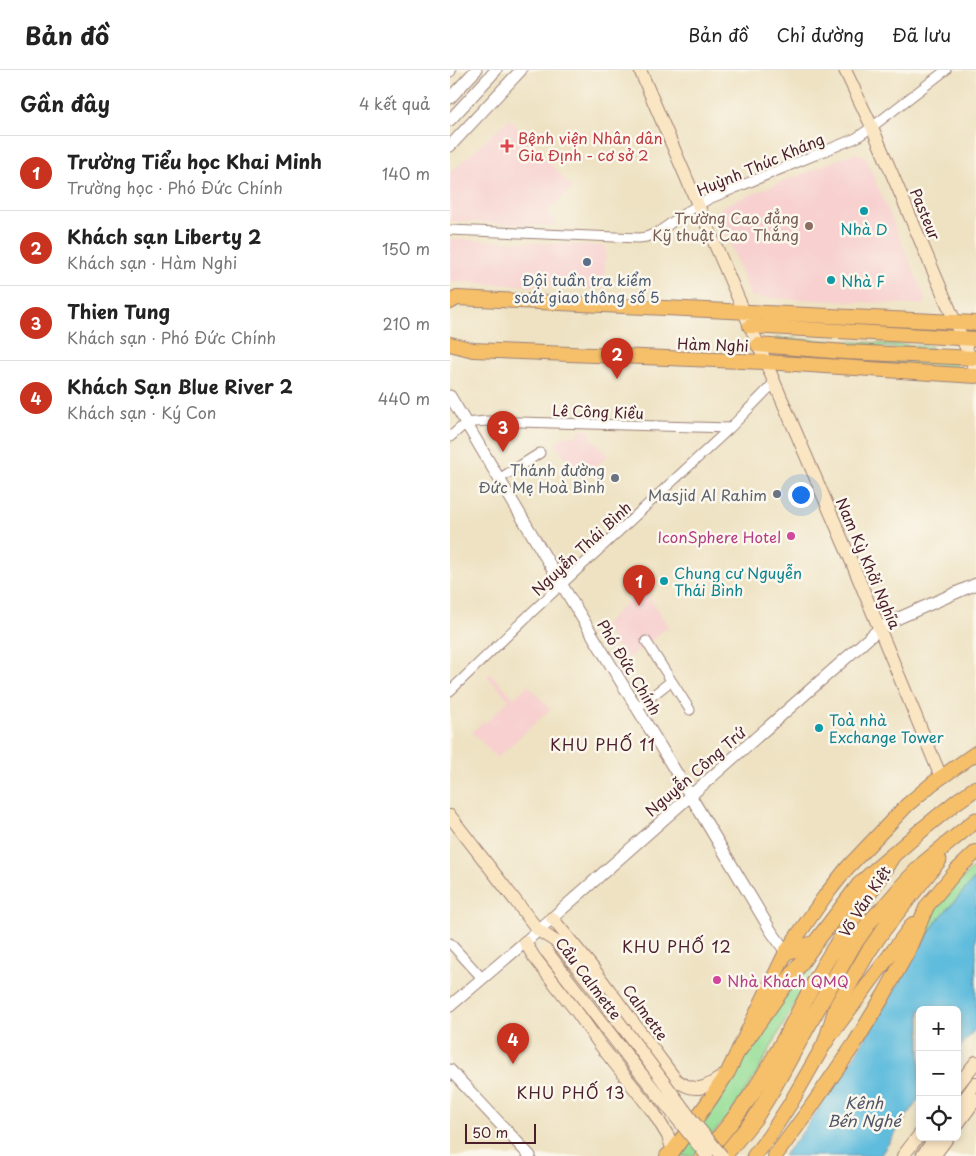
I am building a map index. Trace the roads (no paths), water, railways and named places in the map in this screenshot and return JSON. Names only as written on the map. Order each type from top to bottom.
[{"type":"highway","points":[[893,855],[956,802],[976,788]]},
{"type":"highway","points":[[826,1041],[837,1006],[868,952],[957,837],[976,820]]},
{"type":"highway","name":"Võ Văn Kiệt","points":[[723,1156],[754,1118],[771,1092],[852,946],[871,920],[924,863],[957,837]]},
{"type":"highway","name":"Võ Văn Kiệt","points":[[739,1050],[859,885],[893,855]]},
{"type":"highway","name":"Võ Văn Kiệt","points":[[703,1156],[758,1085],[827,960],[893,855]]},
{"type":"highway","name":"Võ Văn Kiệt","points":[[732,1156],[781,1090],[843,977],[875,928],[885,906]]},
{"type":"highway","points":[[786,952],[815,943]]},
{"type":"main road","points":[[640,70],[744,312],[800,329]]},
{"type":"main road","name":"Pasteur","points":[[845,70],[872,127],[954,322],[969,338],[976,371]]},
{"type":"main road","points":[[450,302],[457,298],[976,323]]},
{"type":"main road","name":"Nam Kỳ Khởi Nghĩa","points":[[744,312],[941,777]]},
{"type":"main road","name":"Hàm Nghi","points":[[750,326],[969,338]]},
{"type":"main road","name":"Hàm Nghi","points":[[450,344],[473,350],[765,362],[976,376]]},
{"type":"main road","name":"Hàm Nghi","points":[[758,345],[845,352],[973,358]]},
{"type":"main road","name":"Võ Văn Kiệt","points":[[670,1154],[728,1072],[786,952],[825,896],[848,867],[907,805],[941,777],[976,753]]},
{"type":"main road","points":[[450,816],[538,930]]},
{"type":"main road","points":[[754,1156],[775,1127],[826,1041],[927,906],[957,870],[976,852]]},
{"type":"main road","points":[[774,1156],[809,1110],[855,1043],[907,953],[927,906]]},
{"type":"main road","name":"Calmette","points":[[552,918],[592,967],[676,1080],[692,1088],[701,1089],[712,1084],[728,1072]]},
{"type":"main road","name":"Cầu Calmette","points":[[538,930],[558,944],[692,1120],[723,1156]]},
{"type":"main road","name":"Cầu Calmette","points":[[538,930],[544,948],[707,1156]]},
{"type":"main road","points":[[525,942],[534,957],[601,1046],[654,1113],[668,1136],[670,1154]]},
{"type":"main road","points":[[961,1081],[976,1062]]},
{"type":"main road","points":[[641,1098],[672,1074]]},
{"type":"main road","points":[[961,1104],[976,1083]]},
{"type":"main road","points":[[961,1120],[976,1099]]},
{"type":"main road","points":[[903,1156],[916,1139]]},
{"type":"main road","points":[[922,1156],[933,1141]]},
{"type":"main road","points":[[934,1156],[945,1141]]},
{"type":"street","points":[[450,98],[476,70]]},
{"type":"street","points":[[450,120],[496,70]]},
{"type":"street","points":[[450,146],[521,70]]},
{"type":"street","name":"Huỳnh Thúc Kháng","points":[[450,230],[646,238],[658,233],[709,199],[856,138],[946,70]]},
{"type":"street","name":"Nguyễn Thái Bình","points":[[450,691],[730,428],[774,383]]},
{"type":"street","name":"Phó Đức Chính","points":[[450,396],[771,931],[786,952]]},
{"type":"street","name":"Lê Công Kiều","points":[[466,423],[486,421],[730,428]]},
{"type":"street","points":[[450,437],[466,423]]},
{"type":"street","points":[[499,479],[540,453]]},
{"type":"street","name":"Nguyễn Công Trứ","points":[[450,1006],[879,629],[892,621],[976,584]]},
{"type":"street","points":[[646,641],[690,710]]},
{"type":"street","points":[[637,708],[671,681]]},
{"type":"street","points":[[450,943],[482,978]]},
{"type":"street","points":[[450,1070],[530,1156]]},
{"type":"water","name":"Kênh Bến Nghé","points":[[976,877],[976,1028],[961,1046],[961,1006],[916,1006],[916,1103],[880,1156],[783,1156],[799,1137],[850,1063],[936,922]]},
{"type":"place","name":"Bệnh viện Nhân dân Gia Định - cơ sở 2","points":[[507,146]]},
{"type":"place","name":"Nhà D","points":[[864,211]]},
{"type":"place","name":"Trường Cao đẳng Kỹ thuật Cao Thắng","points":[[809,226]]},
{"type":"place","name":"Đội tuần tra kiểm soát giao thông số 5","points":[[587,262]]},
{"type":"place","name":"Nhà F","points":[[831,280]]},
{"type":"place","name":"Khách sạn Liberty 2","points":[[617,379]]},
{"type":"place","name":"Thien Tung","points":[[503,452]]},
{"type":"place","name":"Thánh đường Đức Mẹ Hoà Bình","points":[[615,478]]},
{"type":"place","name":"Masjid Al Rahim","points":[[777,494]]},
{"type":"place","name":"IconSphere Hotel","points":[[791,536]]},
{"type":"place","name":"Chung cư Nguyễn Thái Bình","points":[[664,581]]},
{"type":"place","name":"Trường Tiểu học Khai Minh","points":[[639,606]]},
{"type":"place","name":"Toà nhà Exchange Tower","points":[[819,728]]},
{"type":"place","name":"Nhà Khách QMQ","points":[[717,980]]},
{"type":"place","name":"Khách Sạn Blue River 2","points":[[513,1064]]},
{"type":"district","name":"KHU PHỐ 11","points":[[603,744]]},
{"type":"district","name":"KHU PHỐ 12","points":[[677,946]]},
{"type":"district","name":"KHU PHỐ 13","points":[[571,1092]]}]
